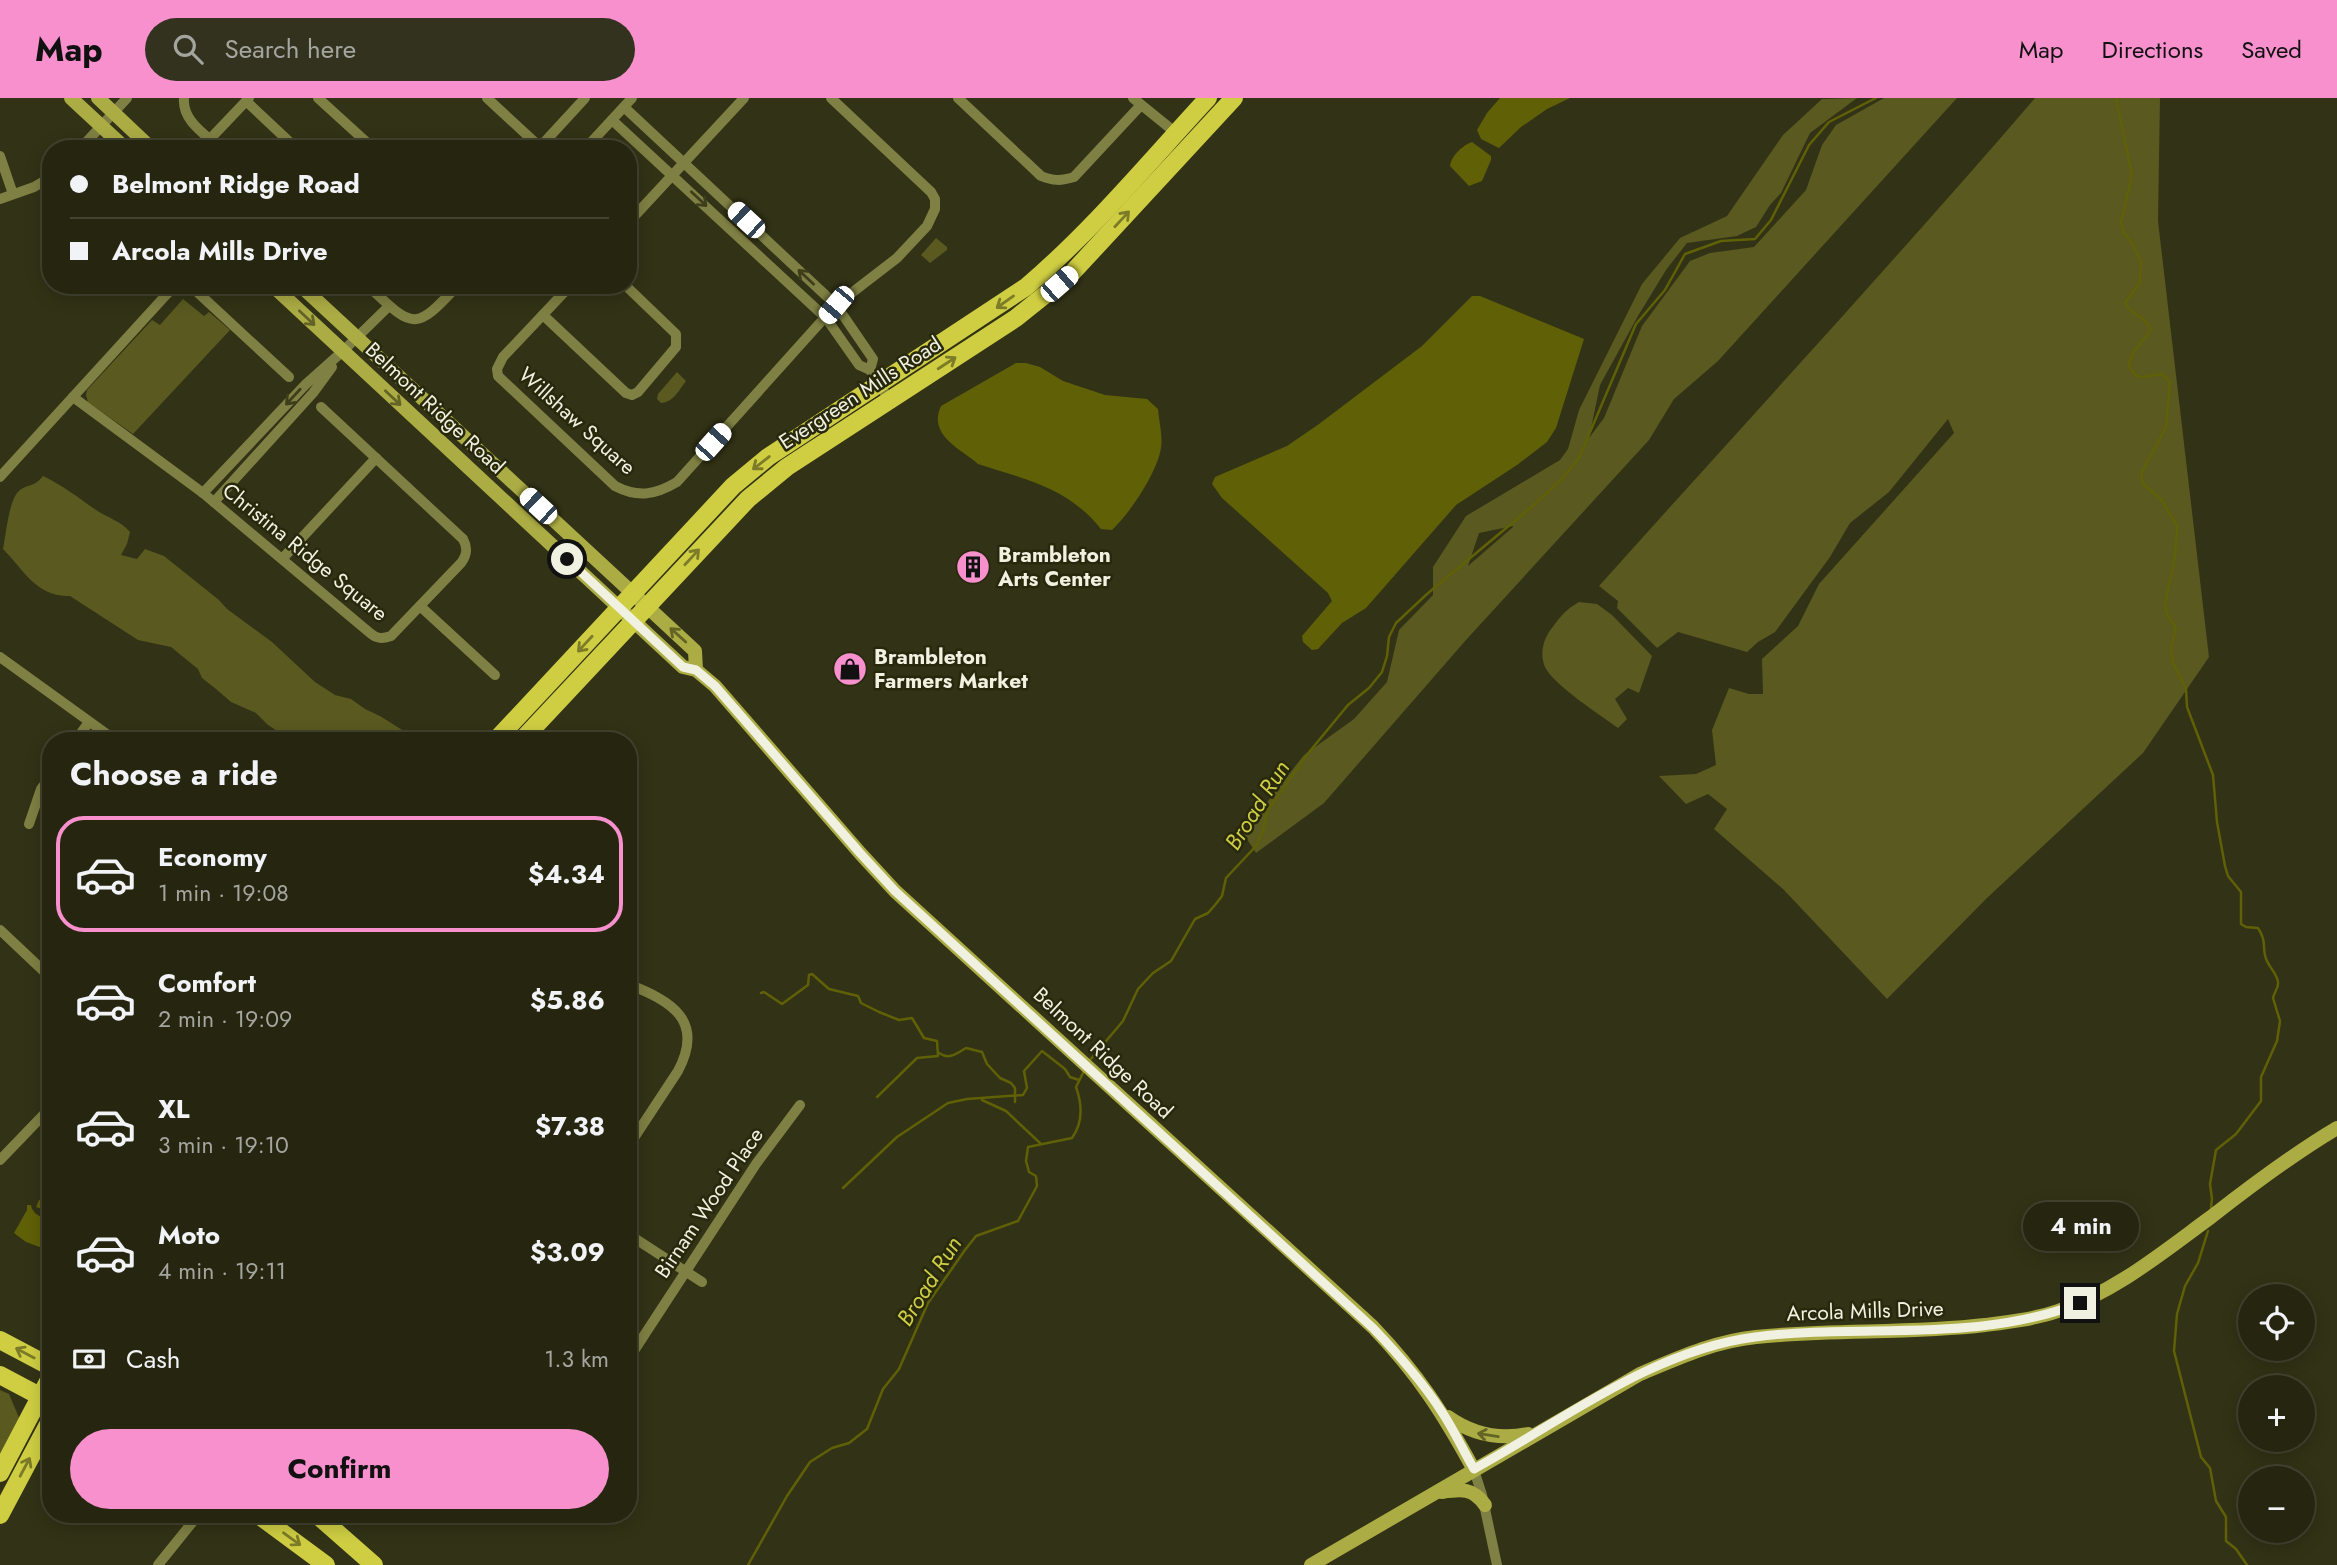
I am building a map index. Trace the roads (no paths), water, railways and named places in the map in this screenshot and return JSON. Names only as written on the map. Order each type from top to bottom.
[{"type":"main road","name":"Evergreen Mills Road","points":[[503,732],[719,499],[768,457],[875,377],[1026,287],[1061,256],[1208,98]]},
{"type":"main road","name":"Evergreen Mills Road","points":[[529,732],[748,499],[787,467],[1047,295],[1071,274],[1234,98]]},
{"type":"main road","points":[[0,1340],[42,1362]]},
{"type":"main road","points":[[0,1375],[42,1397]]},
{"type":"main road","points":[[0,1473],[42,1405]]},
{"type":"main road","points":[[0,1515],[42,1436]]},
{"type":"main road","points":[[269,1523],[326,1565]]},
{"type":"main road","points":[[326,1523],[374,1565]]},
{"type":"street","points":[[71,98],[117,140]]},
{"type":"street","points":[[98,98],[142,140]]},
{"type":"street","points":[[89,140],[127,98]]},
{"type":"street","points":[[184,98],[188,119],[211,139],[248,100],[288,140]]},
{"type":"street","points":[[318,98],[363,140]]},
{"type":"street","points":[[487,98],[532,140]]},
{"type":"street","points":[[548,140],[585,98]]},
{"type":"street","points":[[637,213],[744,98]]},
{"type":"street","name":"Willshaw Square","points":[[563,294],[499,363],[498,376],[615,486],[629,493],[645,495],[660,492],[677,482],[836,305],[883,270],[905,250],[933,217],[935,199],[921,181],[831,98]]},
{"type":"street","points":[[958,98],[1041,176],[1052,181],[1073,177],[1137,101],[1176,133]]},
{"type":"street","points":[[593,140],[628,102],[684,163],[836,305],[873,359],[875,377]]},
{"type":"street","points":[[612,120],[635,140]]},
{"type":"street","points":[[637,142],[826,318],[859,365],[875,377],[890,401]]},
{"type":"street","points":[[0,156],[13,194]]},
{"type":"street","points":[[0,199],[42,182]]},
{"type":"street","points":[[0,477],[167,294]]},
{"type":"street","points":[[199,294],[289,377]]},
{"type":"street","name":"Belmont Ridge Road","points":[[282,294],[683,667],[696,670],[738,711],[876,871],[1347,1302],[1410,1368],[1444,1415],[1474,1469]]},
{"type":"street","name":"Belmont Ridge Road","points":[[310,294],[695,651],[696,670]]},
{"type":"street","points":[[376,294],[402,316],[412,320],[422,319],[430,314],[449,294]]},
{"type":"street","points":[[543,315],[626,393],[632,395],[638,392],[676,347],[677,341],[676,334],[634,294]]},
{"type":"street","points":[[203,493],[306,384],[389,306]]},
{"type":"street","points":[[214,502],[313,393],[343,351]]},
{"type":"street","name":"Christina Ridge Square","points":[[73,397],[203,493],[376,637],[383,639],[391,636],[465,558],[467,545],[321,407]]},
{"type":"street","points":[[283,558],[376,458]]},
{"type":"street","points":[[420,606],[495,676]]},
{"type":"street","points":[[0,657],[103,732]]},
{"type":"street","points":[[82,732],[89,722]]},
{"type":"street","points":[[29,824],[42,788]]},
{"type":"street","points":[[0,930],[42,970]]},
{"type":"street","points":[[637,987],[657,995],[673,1006],[684,1022],[687,1042],[685,1058],[678,1071],[637,1133]]},
{"type":"street","name":"Birnam Wood Place","points":[[637,1346],[756,1164],[800,1105]]},
{"type":"street","points":[[0,1160],[42,1116]]},
{"type":"street","name":"Arcola Mills Drive","points":[[1311,1565],[1640,1374],[1687,1354],[1754,1337],[1881,1333],[2003,1323],[2058,1311],[2080,1303],[2128,1276],[2301,1149],[2337,1128]]},
{"type":"street","points":[[637,1242],[702,1282]]},
{"type":"street","points":[[1444,1415],[1465,1428],[1492,1436],[1536,1433]]},
{"type":"street","points":[[1474,1469],[1485,1505],[1497,1565]]},
{"type":"street","points":[[1431,1495],[1458,1489],[1467,1490],[1475,1493],[1485,1505]]},
{"type":"street","points":[[158,1565],[192,1523]]},
{"type":"waterway","name":"Broad Run","points":[[1090,1060],[1123,1021],[1138,989],[1153,973],[1171,961],[1195,919],[1208,913],[1222,896],[1226,878],[1256,846],[1263,831],[1267,811],[1310,751],[1348,705],[1369,688],[1382,672],[1389,637],[1396,623],[1529,509],[1561,480],[1579,458],[1636,324],[1665,290],[1685,254],[1721,241],[1755,239],[1771,220],[1809,145],[1829,122],[1876,98]]},
{"type":"waterway","points":[[2116,98],[2132,175],[2121,223],[2141,263],[2140,282],[2125,303],[2151,330],[2133,353],[2129,365],[2139,377],[2162,374],[2170,382],[2166,427],[2141,474],[2143,484],[2161,499],[2177,526],[2175,557],[2165,604],[2167,614],[2176,628],[2171,649],[2173,663],[2186,689],[2187,707],[2213,775],[2217,822],[2225,866],[2228,876],[2241,892],[2241,924],[2258,928],[2263,938],[2265,957],[2278,982],[2273,998],[2280,1021],[2277,1041],[2261,1077],[2261,1101],[2236,1134],[2216,1150],[2210,1184],[2211,1208]]},
{"type":"waterway","points":[[761,993],[764,992],[782,1004],[808,985],[809,975],[812,974],[829,989],[858,996],[861,1003],[879,1012],[899,1020],[912,1018],[924,1038],[937,1041],[938,1056],[917,1058],[877,1097]]},
{"type":"waterway","points":[[939,1053],[949,1056],[966,1048],[982,1052],[987,1064],[1000,1078],[1015,1088],[1015,1102]]},
{"type":"waterway","points":[[843,1188],[897,1137],[948,1103],[1023,1095],[1027,1088],[1024,1071],[1042,1051],[1065,1069],[1070,1077],[1079,1080]]},
{"type":"waterway","name":"Broad Run","points":[[748,1565],[787,1496],[810,1462],[832,1448],[849,1443],[867,1429],[883,1389],[899,1369],[928,1303],[965,1250],[976,1236],[1018,1221],[1037,1186],[1036,1176],[1029,1172],[1026,1161],[1028,1147],[1072,1138],[1080,1113],[1076,1087],[1085,1069]]},
{"type":"waterway","points":[[982,1100],[1006,1111],[1040,1143]]},
{"type":"waterway","points":[[2208,1231],[2198,1263],[2185,1286],[2177,1314],[2174,1351],[2201,1457],[2210,1468],[2216,1501],[2226,1517],[2226,1541],[2236,1549],[2247,1565]]},
{"type":"place","name":"Brambleton Arts Center","points":[[973,567]]},
{"type":"place","name":"Brambleton Farmers Market","points":[[850,669]]}]
